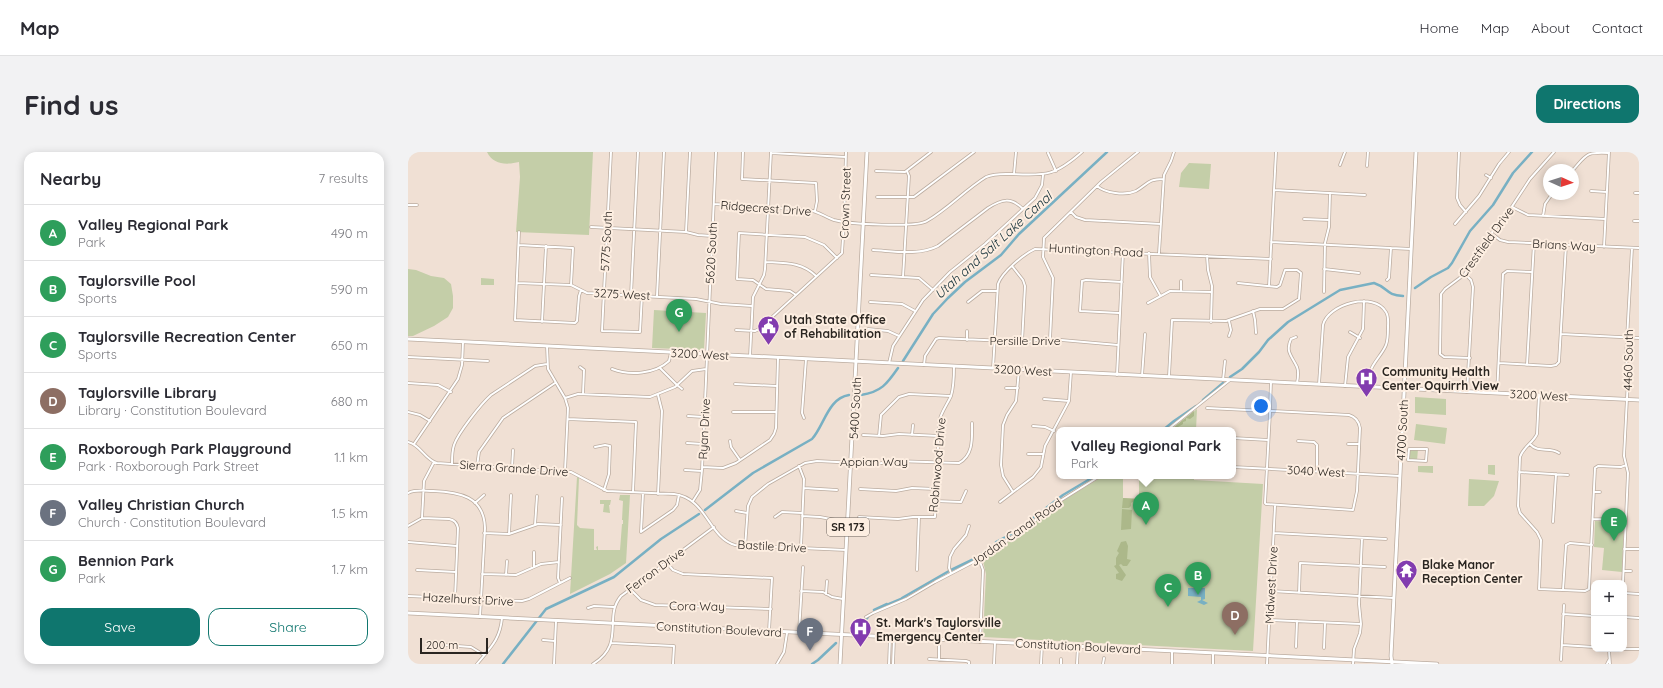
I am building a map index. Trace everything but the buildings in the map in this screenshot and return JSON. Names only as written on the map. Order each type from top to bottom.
[{"type":"main road","name":"5400 South","points":[[840,664],[852,462],[867,152]]},
{"type":"main road","name":"4700 South","points":[[1390,663],[1416,152]]},
{"type":"main road","name":"3200 West","points":[[408,339],[1639,400]]},
{"type":"main road","name":"Constitution Boulevard","points":[[408,613],[787,633],[1353,659],[1390,663],[1437,664]]},
{"type":"street","name":"5775 South","points":[[611,152],[602,330],[640,332],[642,295]]},
{"type":"street","points":[[631,295],[638,152]]},
{"type":"street","points":[[657,296],[664,152]]},
{"type":"street","points":[[686,232],[690,152]]},
{"type":"street","name":"5620 South","points":[[706,354],[716,152]]},
{"type":"street","points":[[743,152],[742,179],[816,183],[817,201],[815,211]]},
{"type":"street","name":"Crown Street","points":[[751,331],[759,329],[843,251],[846,152]]},
{"type":"street","points":[[876,171],[907,171],[931,152]]},
{"type":"street","points":[[877,197],[908,198],[917,196],[974,152]]},
{"type":"street","points":[[1014,174],[1016,152]]},
{"type":"street","name":"Ridgecrest Drive","points":[[714,204],[815,211],[828,218],[844,222],[906,225],[918,224],[926,222],[986,177],[995,174],[1043,175],[1056,171],[1069,163],[1082,152]]},
{"type":"street","points":[[1050,339],[1053,278],[1044,259],[1043,248],[1045,237],[1097,186],[1138,152]]},
{"type":"street","points":[[1160,253],[1163,179],[1164,172],[1171,161],[1174,152]]},
{"type":"street","points":[[1269,286],[1276,152]]},
{"type":"street","points":[[1340,165],[1345,152]]},
{"type":"street","points":[[1367,166],[1368,152]]},
{"type":"street","points":[[1459,152],[1457,198],[1460,205],[1466,212]]},
{"type":"street","points":[[1455,224],[1480,194],[1509,152]]},
{"type":"street","name":"Crestfield Drive","points":[[1470,358],[1441,355],[1441,294],[1445,289],[1465,274],[1478,249],[1512,207],[1530,178],[1554,152]]},
{"type":"street","points":[[1579,164],[1589,154],[1594,152],[1609,152],[1604,247]]},
{"type":"street","points":[[750,356],[754,293],[760,285],[764,275],[766,262],[771,153],[846,157]]},
{"type":"street","points":[[1048,153],[1056,171]]},
{"type":"street","points":[[903,277],[909,176],[907,171]]},
{"type":"street","points":[[889,363],[891,350],[915,311],[950,272],[985,244],[1023,210],[1038,194],[1042,185],[1043,175]]},
{"type":"street","points":[[1486,175],[1491,178]]},
{"type":"street","points":[[1097,186],[1105,191],[1127,193],[1135,191],[1152,179],[1163,179]]},
{"type":"street","points":[[1274,190],[1365,195]]},
{"type":"street","points":[[1591,191],[1607,192]]},
{"type":"street","points":[[1324,292],[1325,245],[1329,220],[1330,193]]},
{"type":"street","points":[[1543,216],[1545,204],[1548,200]]},
{"type":"street","points":[[873,250],[919,252],[934,249],[996,203],[1011,201],[1023,210]]},
{"type":"street","points":[[408,205],[417,206]]},
{"type":"street","points":[[1512,207],[1524,214],[1605,219]]},
{"type":"street","points":[[1070,212],[1081,219],[1161,224]]},
{"type":"street","points":[[1304,219],[1329,220]]},
{"type":"street","points":[[1634,221],[1639,221]]},
{"type":"street","points":[[591,227],[660,230],[712,236]]},
{"type":"street","points":[[519,232],[515,320],[576,322],[578,296],[581,290]]},
{"type":"street","points":[[796,295],[790,291],[766,289],[753,280],[737,278],[739,233],[805,237],[824,245],[837,258]]},
{"type":"street","name":"Brians Way","points":[[1491,233],[1503,241],[1639,248]]},
{"type":"street","points":[[1271,242],[1411,249]]},
{"type":"street","points":[[1527,365],[1534,243]]},
{"type":"street","points":[[519,245],[573,248],[571,285]]},
{"type":"street","points":[[1499,363],[1551,366],[1557,364],[1560,358],[1566,245]]},
{"type":"street","points":[[542,322],[546,246]]},
{"type":"street","name":"Huntington Road","points":[[993,368],[997,291],[1001,276],[1032,250],[1043,248],[1270,259]]},
{"type":"street","points":[[1387,280],[1389,278],[1391,248]]},
{"type":"street","name":"4460 South","points":[[1623,580],[1628,473],[1624,456],[1632,248]]},
{"type":"street","points":[[1117,374],[1123,252]]},
{"type":"street","points":[[1149,253],[1149,273],[1151,280],[1160,295]]},
{"type":"street","points":[[1207,256],[1212,292],[1212,322]]},
{"type":"street","points":[[766,262],[789,263],[801,266],[807,268],[816,277]]},
{"type":"street","points":[[1012,266],[1023,280],[1025,286],[1022,342]]},
{"type":"street","points":[[1324,269],[1358,272]]},
{"type":"street","points":[[1169,377],[1172,320],[1212,322],[1229,321],[1264,308],[1283,309],[1299,299],[1301,274],[1299,270],[1285,270],[1279,286],[1238,283]]},
{"type":"street","points":[[1497,393],[1503,275],[1504,272],[1532,272]]},
{"type":"street","points":[[1465,274],[1471,280],[1473,287],[1468,392]]},
{"type":"street","points":[[871,275],[919,278],[933,290]]},
{"type":"street","points":[[1120,313],[1080,311],[1082,281],[1122,282]]},
{"type":"street","points":[[1180,291],[1181,281]]},
{"type":"street","name":"3275 West","points":[[517,282],[571,285],[587,293],[696,298],[721,304],[752,306]]},
{"type":"street","points":[[968,302],[982,291],[997,291]]},
{"type":"street","points":[[1148,302],[1170,291],[1212,292]]},
{"type":"street","points":[[1345,386],[1348,357],[1360,338],[1364,326],[1364,301]]},
{"type":"street","points":[[1320,384],[1323,325],[1326,318],[1343,306],[1364,301],[1373,302],[1383,308],[1387,314],[1388,322],[1386,342],[1370,370],[1368,387]]},
{"type":"street","points":[[870,302],[902,304],[915,311]]},
{"type":"street","points":[[1253,311],[1256,333]]},
{"type":"street","points":[[1229,321],[1231,330],[1229,336]]},
{"type":"street","points":[[868,329],[888,331],[899,336]]},
{"type":"street","points":[[736,330],[751,331]]},
{"type":"street","points":[[967,331],[967,340]]},
{"type":"street","points":[[1350,332],[1360,338]]},
{"type":"street","points":[[1142,376],[1145,334]]},
{"type":"street","points":[[1561,334],[1639,338]]},
{"type":"street","points":[[1296,337],[1291,339],[1288,348],[1290,356],[1297,368],[1298,383]]},
{"type":"street","name":"Persille Drive","points":[[924,365],[925,356],[939,338],[1022,342],[1050,339],[1077,340],[1118,345]]},
{"type":"street","points":[[414,444],[451,392],[460,376],[463,342]]},
{"type":"street","points":[[547,346],[547,364],[549,373],[565,398],[568,408],[565,471]]},
{"type":"street","points":[[612,369],[616,371],[645,372],[660,368],[669,361],[671,352]]},
{"type":"street","name":"Ryan Drive","points":[[693,501],[700,490],[702,471],[706,354]]},
{"type":"street","points":[[408,357],[488,361]]},
{"type":"street","points":[[702,468],[723,468],[740,460],[772,438],[775,430],[778,358]]},
{"type":"street","points":[[804,418],[803,406],[806,359]]},
{"type":"street","points":[[1223,380],[1225,362]]},
{"type":"street","points":[[452,464],[453,450],[456,441],[485,401],[536,366],[547,364]]},
{"type":"street","name":"Robinwood Drive","points":[[859,517],[898,519],[919,517],[934,518],[940,416],[951,396],[954,366]]},
{"type":"street","points":[[580,367],[584,370],[583,394]]},
{"type":"street","points":[[660,368],[677,386],[682,389]]},
{"type":"street","points":[[565,398],[574,394],[645,397],[658,395],[677,386],[692,371],[706,369]]},
{"type":"street","points":[[1014,492],[1003,476],[1001,465],[1003,425],[1007,415],[1016,401],[1019,370]]},
{"type":"street","points":[[1056,427],[1070,401],[1071,372]]},
{"type":"street","points":[[1171,427],[1231,380]]},
{"type":"street","points":[[1207,408],[1270,411],[1349,415],[1355,417],[1360,425],[1360,444],[1357,490],[1353,510],[1276,506],[1267,505],[1265,503],[1270,411],[1271,382]]},
{"type":"street","points":[[408,383],[438,385],[451,392]]},
{"type":"street","points":[[477,466],[478,455],[482,447],[503,418],[555,383]]},
{"type":"street","points":[[734,384],[777,386]]},
{"type":"street","points":[[1006,388],[1018,388]]},
{"type":"street","points":[[879,436],[882,415],[899,397],[909,394],[951,396]]},
{"type":"street","points":[[658,395],[662,411],[658,494]]},
{"type":"street","points":[[1539,395],[1537,433],[1534,440],[1521,454],[1518,510],[1537,532],[1541,540],[1539,589],[1588,590],[1596,467],[1626,465]]},
{"type":"street","points":[[1044,399],[1070,401]]},
{"type":"street","points":[[408,412],[420,415],[430,421]]},
{"type":"street","points":[[733,412],[776,412]]},
{"type":"street","points":[[688,416],[704,417]]},
{"type":"street","points":[[568,419],[636,422],[633,492]]},
{"type":"street","name":"Appian Way","points":[[745,547],[747,513],[750,500],[755,494],[799,466],[817,460],[876,464],[894,461],[959,463],[966,458],[971,450],[972,423]]},
{"type":"street","points":[[912,435],[913,425]]},
{"type":"street","points":[[1033,426],[1045,427],[1054,431]]},
{"type":"street","points":[[1000,502],[1038,472],[1042,464],[1045,446],[1056,427]]},
{"type":"street","points":[[863,435],[939,436]]},
{"type":"street","points":[[1236,438],[1268,440]]},
{"type":"street","points":[[730,441],[731,446],[740,460]]},
{"type":"street","points":[[1298,441],[1314,442],[1317,445],[1317,471]]},
{"type":"street","points":[[408,442],[414,444],[434,462],[425,478],[422,518]]},
{"type":"street","points":[[687,443],[703,444]]},
{"type":"street","points":[[1348,444],[1360,444]]},
{"type":"street","points":[[1530,444],[1536,449],[1555,451],[1559,453]]},
{"type":"street","points":[[595,447],[601,445],[610,446],[609,474],[604,490]]},
{"type":"street","points":[[1409,449],[1427,449],[1426,461],[1408,460],[1409,449]]},
{"type":"street","points":[[512,468],[513,450]]},
{"type":"street","points":[[1028,454],[1044,454]]},
{"type":"street","name":"Sierra Grande Drive","points":[[434,462],[565,471],[576,474],[604,490],[679,495],[693,501]]},
{"type":"street","points":[[799,466],[804,476],[801,547]]},
{"type":"street","name":"3040 West","points":[[1236,467],[1400,476]]},
{"type":"street","points":[[685,470],[702,471]]},
{"type":"street","points":[[1519,472],[1568,475]]},
{"type":"street","points":[[1553,522],[1556,474]]},
{"type":"street","name":"Jordan Canal Road","points":[[866,617],[906,599],[979,559],[1020,532],[1060,500],[1095,479]]},
{"type":"street","points":[[804,488],[837,490]]},
{"type":"street","points":[[860,489],[896,491],[912,488],[936,489]]},
{"type":"street","points":[[408,493],[423,490],[460,493],[475,503],[483,517],[484,533],[480,617]]},
{"type":"street","points":[[935,501],[962,501],[966,491]]},
{"type":"street","points":[[1594,492],[1600,492]]},
{"type":"street","points":[[643,493],[641,532],[673,510],[677,505],[679,495]]},
{"type":"street","points":[[475,503],[484,495]]},
{"type":"street","points":[[509,534],[511,495]]},
{"type":"street","points":[[535,524],[537,496]]},
{"type":"street","points":[[560,583],[558,578],[562,498]]},
{"type":"street","name":"Bastile Drive","points":[[693,501],[722,538],[729,543],[745,547],[801,547],[847,550]]},
{"type":"street","name":"Midwest Drive","points":[[1267,664],[1276,506]]},
{"type":"street","points":[[736,510],[747,513]]},
{"type":"street","points":[[775,517],[782,512],[836,520]]},
{"type":"street","points":[[916,570],[919,517]]},
{"type":"street","points":[[408,526],[422,518],[453,520],[457,523],[454,598]]},
{"type":"street","points":[[1593,519],[1626,520]]},
{"type":"street","points":[[484,533],[509,534],[535,524],[561,525]]},
{"type":"street","points":[[951,573],[949,568],[950,557],[954,549],[966,535],[969,526]]},
{"type":"street","name":"Ferron Drive","points":[[614,607],[621,596],[714,527]]},
{"type":"street","points":[[1274,533],[1386,539]]},
{"type":"street","points":[[1353,664],[1354,649],[1360,633],[1361,624],[1359,597],[1362,538]]},
{"type":"street","points":[[408,542],[457,546]]},
{"type":"street","points":[[1563,590],[1566,545],[1570,543],[1592,545]]},
{"type":"street","points":[[1624,548],[1639,549]]},
{"type":"street","points":[[534,552],[534,567]]},
{"type":"street","points":[[979,559],[983,570],[980,642]]},
{"type":"street","points":[[506,575],[507,561]]},
{"type":"street","points":[[482,574],[519,574],[546,562],[559,562]]},
{"type":"street","points":[[666,562],[673,570],[683,574],[772,578],[769,632]]},
{"type":"street","points":[[1299,593],[1300,563],[1385,567]]},
{"type":"street","points":[[799,633],[803,567]]},
{"type":"street","points":[[417,570],[456,572]]},
{"type":"street","points":[[1624,571],[1631,571]]},
{"type":"street","name":"Hazelhurst Drive","points":[[408,596],[522,601],[529,599],[570,578]]},
{"type":"street","points":[[826,594],[827,581]]},
{"type":"street","name":"Cora Way","points":[[630,589],[641,600],[655,605],[771,608]]},
{"type":"street","points":[[802,591],[821,592],[835,598],[844,599]]},
{"type":"street","points":[[1271,592],[1394,598]]},
{"type":"street","points":[[1627,593],[1639,594]]},
{"type":"street","points":[[1561,660],[1564,605]]},
{"type":"street","points":[[588,608],[594,606],[614,607],[611,643],[604,655],[593,664]]},
{"type":"street","points":[[1563,614],[1591,616]]},
{"type":"street","points":[[1627,617],[1639,618]]},
{"type":"street","points":[[477,664],[499,635],[502,618]]},
{"type":"street","points":[[1270,620],[1361,624]]},
{"type":"street","points":[[554,664],[556,621]]},
{"type":"street","points":[[1296,647],[1297,621]]},
{"type":"street","points":[[1324,648],[1325,622]]},
{"type":"street","points":[[777,664],[785,649],[787,633]]},
{"type":"street","points":[[890,664],[892,638]]},
{"type":"street","points":[[892,638],[893,664]]},
{"type":"street","points":[[543,640],[555,640]]},
{"type":"street","points":[[939,640],[939,660]]},
{"type":"street","points":[[994,664],[995,642]]},
{"type":"street","points":[[611,643],[674,646],[673,664]]},
{"type":"street","points":[[444,645],[471,647],[484,655]]},
{"type":"street","points":[[1041,664],[1042,645]]},
{"type":"street","points":[[1562,645],[1591,647]]},
{"type":"street","points":[[1077,664],[1078,646]]},
{"type":"street","points":[[1627,649],[1639,649]]},
{"type":"street","points":[[1172,651],[1172,664]]},
{"type":"street","points":[[1610,652],[1610,664]]},
{"type":"street","points":[[1213,653],[1213,664]]},
{"type":"street","points":[[1103,664],[1104,658]]},
{"type":"street","points":[[929,659],[966,661],[969,662],[969,664]]},
{"type":"street","points":[[1061,664],[1062,659]]},
{"type":"street","points":[[1607,664],[1609,660]]},
{"type":"green space","points":[[487,152],[593,152],[589,235],[516,232],[520,177],[519,162],[505,164],[497,162]]},
{"type":"green space","points":[[1189,163],[1211,164],[1209,189],[1179,187],[1181,173]]},
{"type":"green space","points":[[408,269],[416,270],[431,276],[444,278],[451,284],[453,296],[453,308],[448,317],[434,326],[413,336],[408,336]]},
{"type":"green space","points":[[481,278],[494,279],[494,285],[481,285]]},
{"type":"green space","points":[[654,310],[706,313],[704,350],[652,348]]},
{"type":"green space","points":[[1415,397],[1446,399],[1446,415],[1415,413]]},
{"type":"green space","points":[[1197,409],[1196,427],[1174,427]]},
{"type":"green space","points":[[1194,411],[1194,416],[1190,419],[1186,418],[1186,421],[1183,422],[1183,424],[1178,427],[1174,427]]},
{"type":"green space","points":[[1416,424],[1447,428],[1445,444],[1414,440]]},
{"type":"green space","points":[[1409,449],[1418,449],[1417,461],[1408,460]]},
{"type":"green space","points":[[1488,465],[1495,465],[1495,475],[1488,474]]},
{"type":"green space","points":[[1418,466],[1433,466],[1433,473],[1418,472]]},
{"type":"green space","points":[[577,477],[579,478],[577,525],[580,528],[594,529],[594,550],[597,550],[596,547],[598,546],[598,550],[620,550],[623,524],[623,501],[619,500],[620,495],[630,495],[626,563],[610,574],[570,594]]},
{"type":"green space","points":[[1098,479],[1123,479],[1123,498],[1139,499],[1139,479],[1194,479],[1263,484],[1253,651],[983,637],[986,574],[983,561],[984,557],[1020,533],[1061,502]]},
{"type":"green space","points":[[1469,479],[1499,481],[1494,496],[1484,506],[1468,506]]},
{"type":"green space","points":[[1139,493],[1142,493],[1143,500],[1137,502],[1134,501],[1131,503],[1129,508],[1122,508],[1123,498],[1139,499]]},
{"type":"green space","points":[[600,500],[611,500],[609,505],[610,513],[603,512],[604,504],[600,504]]},
{"type":"green space","points":[[1122,509],[1132,510],[1131,529],[1121,530]]},
{"type":"green space","points":[[1595,521],[1624,522],[1622,572],[1602,570],[1604,548],[1594,547]]},
{"type":"green space","points":[[1126,541],[1128,546],[1127,559],[1131,560],[1127,566],[1123,566],[1121,564],[1119,565],[1126,575],[1122,581],[1116,579],[1116,574],[1119,573],[1114,566],[1116,565],[1116,558],[1119,553],[1117,551],[1121,542]]},
{"type":"water","points":[[1188,588],[1205,588],[1205,599],[1202,600],[1208,603],[1204,605],[1197,602],[1201,600],[1201,597],[1188,596]]},
{"type":"waterway","name":"Utah and Salt Lake Canal","points":[[903,361],[933,314],[948,298],[965,282],[1001,255],[1019,234],[1107,152]]},
{"type":"waterway","points":[[1415,288],[1448,268],[1470,231],[1493,205],[1513,173],[1532,152]]},
{"type":"waterway","points":[[1230,377],[1242,369],[1259,352],[1268,340],[1288,322],[1340,290],[1374,283],[1390,293],[1403,296]]},
{"type":"waterway","name":"Utah and Salt Lake Canal","points":[[861,395],[868,394],[879,389],[890,379],[898,368]]},
{"type":"waterway","points":[[1203,400],[1223,383]]},
{"type":"waterway","name":"Utah and Salt Lake Canal","points":[[705,510],[753,473],[812,439],[827,413],[836,401],[849,395]]},
{"type":"waterway","points":[[1167,427],[1196,406]]},
{"type":"waterway","points":[[996,542],[1015,532],[1063,495],[1090,479]]},
{"type":"waterway","name":"Utah and Salt Lake Canal","points":[[503,664],[546,609],[614,577],[661,539],[699,514]]},
{"type":"waterway","points":[[951,570],[976,558],[994,545]]},
{"type":"waterway","points":[[902,598],[949,571]]},
{"type":"waterway","points":[[889,604],[901,599]]},
{"type":"waterway","points":[[874,610],[887,604]]},
{"type":"waterway","points":[[864,622],[868,617]]},
{"type":"waterway","points":[[812,664],[836,643]]},
{"type":"place","name":"Bennion Park","points":[[679,332]]},
{"type":"place","name":"Utah State Office of Rehabilitation","points":[[768,346]]},
{"type":"place","name":"Community Health Center Oquirrh View","points":[[1366,398]]},
{"type":"place","name":"Valley Regional Park","points":[[1146,525]]},
{"type":"place","name":"Roxborough Park Playground","points":[[1614,541]]},
{"type":"place","name":"Blake Manor Reception Center","points":[[1407,590]]},
{"type":"place","name":"Taylorsville Pool","points":[[1198,595]]},
{"type":"place","name":"Taylorsville Recreation Center","points":[[1168,607]]},
{"type":"place","name":"Taylorsville Library","points":[[1235,635]]},
{"type":"place","name":"St. Mark's Taylorsville Emergency Center","points":[[860,648]]},
{"type":"place","name":"Valley Christian Church","points":[[810,651]]}]
